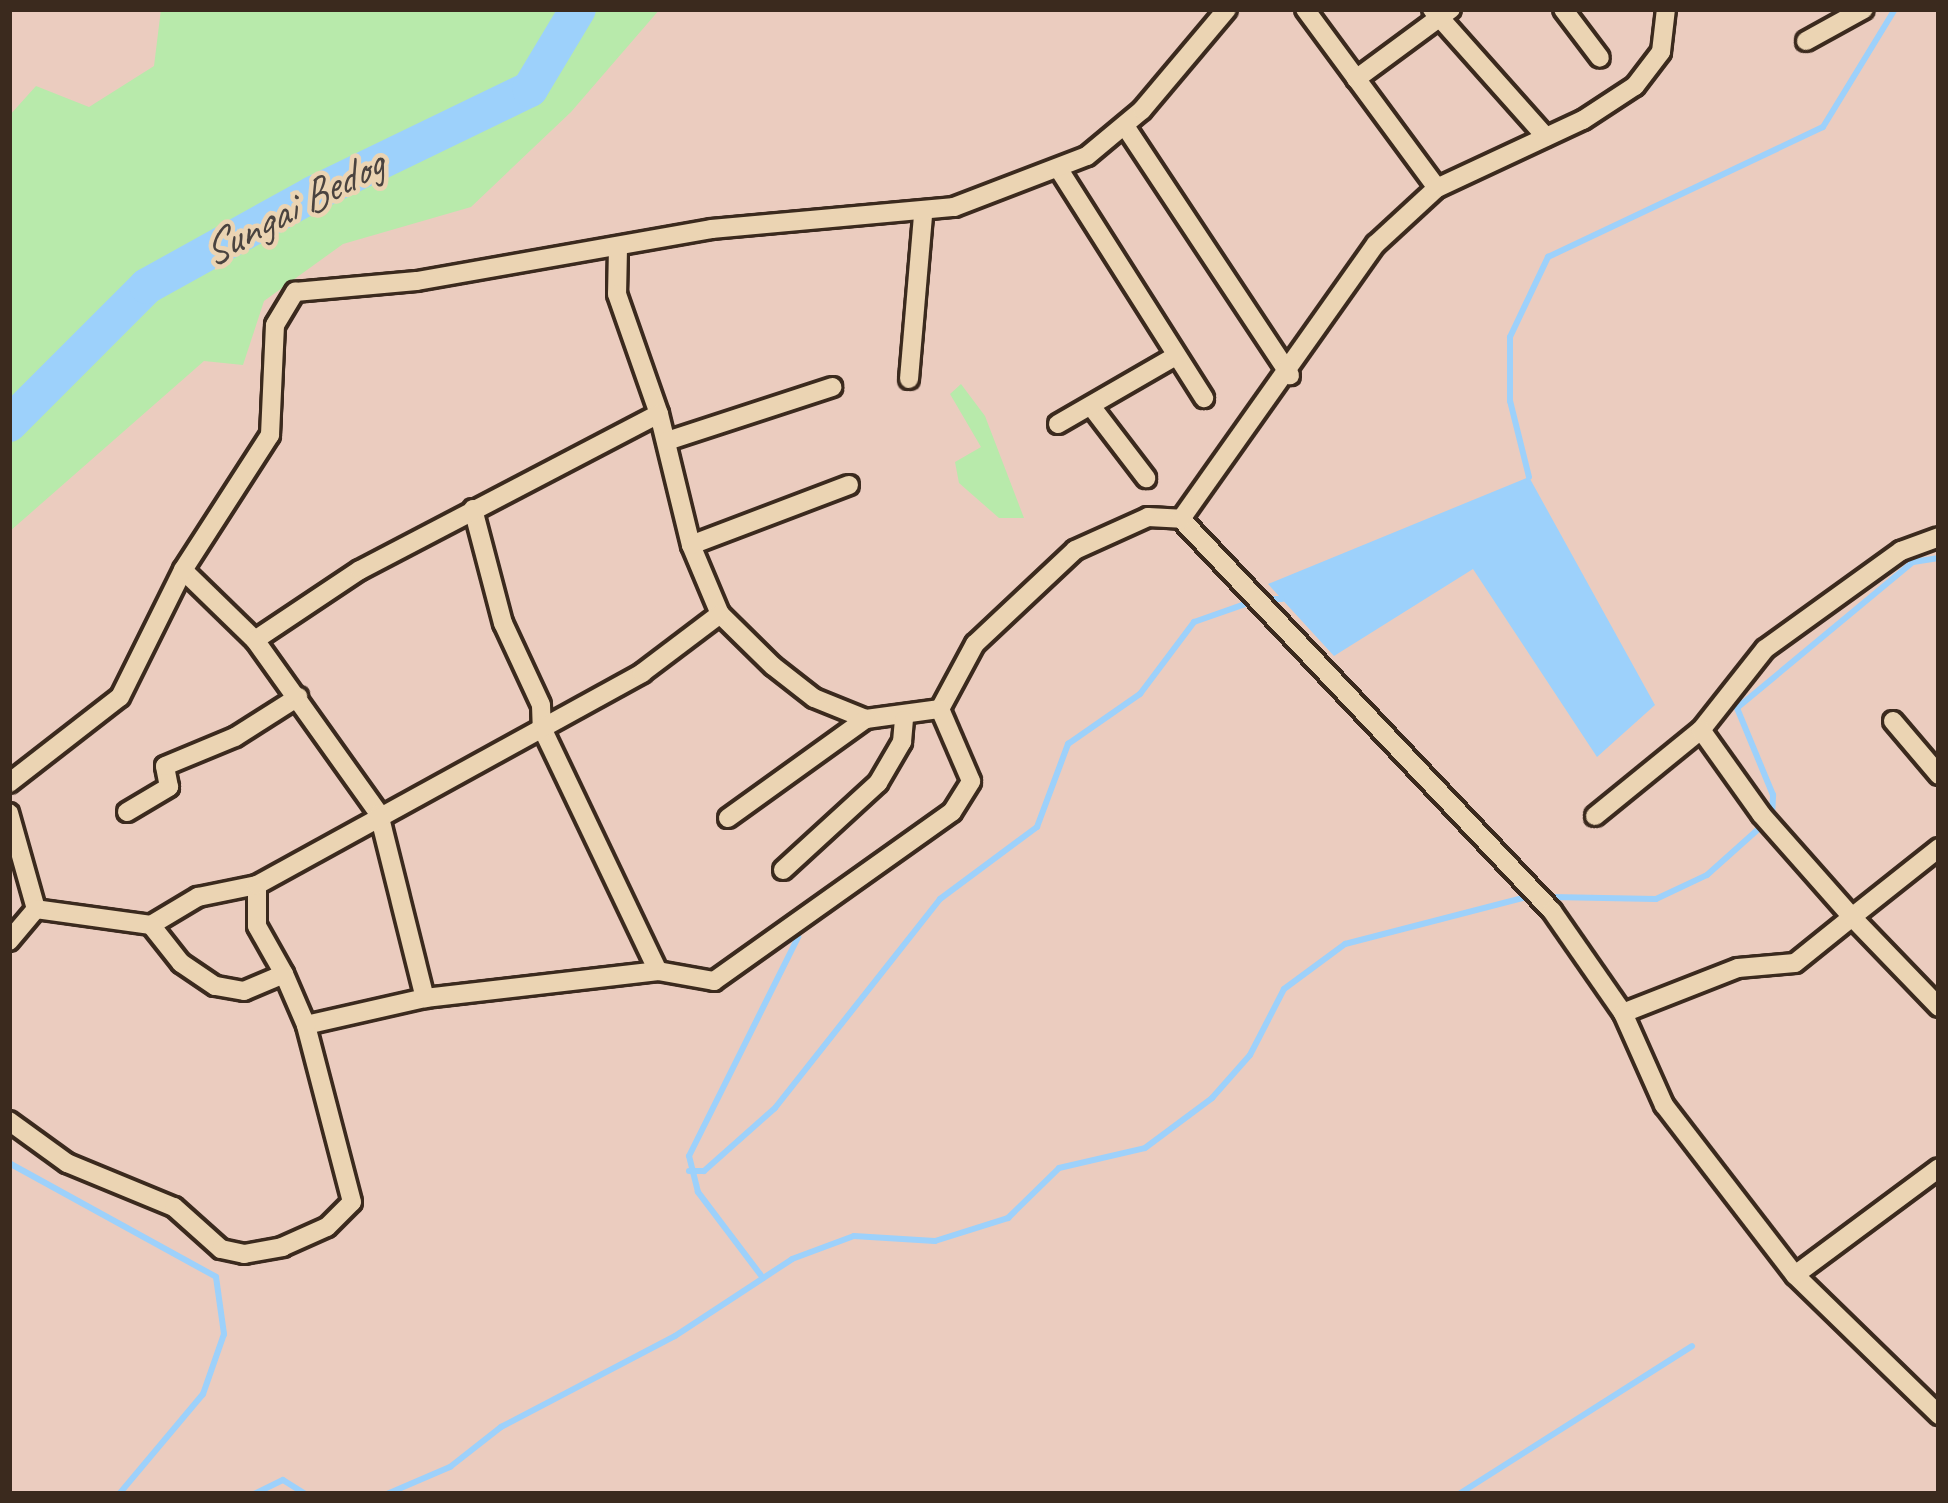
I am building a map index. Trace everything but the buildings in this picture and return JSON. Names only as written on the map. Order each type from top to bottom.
[{"type":"street","points":[[9,783],[113,707],[183,570],[270,435],[275,325],[295,292],[782,222],[923,215],[1060,171],[1125,126],[1227,9]]},
{"type":"street","points":[[1305,9],[1438,188]]},
{"type":"street","points":[[1563,9],[1600,58]]},
{"type":"street","points":[[1181,519],[1289,375],[1376,244],[1438,188],[1635,86],[1661,52],[1666,9]]},
{"type":"street","points":[[1806,41],[1864,9]]},
{"type":"street","points":[[1356,79],[1441,12],[1546,136]]},
{"type":"street","points":[[1125,126],[1289,375]]},
{"type":"street","points":[[1060,171],[1204,398]]},
{"type":"street","points":[[909,379],[923,215]]},
{"type":"street","points":[[618,248],[617,293],[667,441],[691,545],[720,614],[814,698],[866,719],[904,720],[940,710],[976,644],[1076,550],[1148,517],[1181,519],[1552,911],[1623,1012],[1664,1105],[1795,1275],[1939,1415]]},
{"type":"street","points":[[1058,424],[1176,356]]},
{"type":"street","points":[[667,441],[832,387]]},
{"type":"street","points":[[1091,406],[1146,478]]},
{"type":"street","points":[[255,640],[360,570],[659,414]]},
{"type":"street","points":[[691,545],[849,485]]},
{"type":"street","points":[[473,509],[542,728],[658,971]]},
{"type":"street","points":[[1594,816],[1701,730],[1765,649],[1901,551],[1939,537]]},
{"type":"street","points":[[183,570],[255,640],[379,814],[425,998]]},
{"type":"street","points":[[36,909],[151,925],[198,897],[257,885],[642,673],[720,614]]},
{"type":"street","points":[[127,812],[170,787],[165,766],[235,737],[298,697]]},
{"type":"street","points":[[306,1025],[425,998],[658,971],[713,981],[952,812],[971,781],[940,710]]},
{"type":"street","points":[[728,818],[866,719]]},
{"type":"street","points":[[783,871],[878,783],[902,742],[904,720]]},
{"type":"street","points":[[1893,721],[1939,775]]},
{"type":"street","points":[[1701,730],[1777,833],[1939,1007]]},
{"type":"street","points":[[9,813],[36,909]]},
{"type":"street","points":[[1623,1012],[1738,968],[1812,956],[1852,916],[1939,848]]},
{"type":"street","points":[[9,1121],[67,1163],[174,1208],[221,1249],[244,1254],[282,1247],[327,1227],[354,1191],[306,1025],[256,926],[257,885]]},
{"type":"street","points":[[9,941],[36,909]]},
{"type":"street","points":[[151,925],[181,963],[215,986],[244,991],[284,974]]},
{"type":"street","points":[[1795,1275],[1939,1168]]},
{"type":"green space","points":[[161,9],[660,9],[571,112],[471,207],[343,244],[264,301],[243,365],[204,361],[9,532],[9,116],[36,86],[89,107],[154,66]]},
{"type":"green space","points":[[961,384],[985,416],[1024,518],[999,518],[959,483],[955,462],[981,447],[950,394]]},
{"type":"water","points":[[1529,477],[1655,705],[1597,757],[1473,569],[1334,656],[1268,584]]},
{"type":"waterway","name":"Sungai Bedog","points":[[9,424],[147,286],[313,194],[530,89],[578,9]]},
{"type":"waterway","points":[[1529,477],[1510,401],[1510,337],[1548,257],[1823,127],[1895,9]]},
{"type":"waterway","points":[[1772,816],[1773,795],[1737,708],[1913,562],[1939,558]]},
{"type":"waterway","points":[[1270,599],[1282,599]]},
{"type":"waterway","points":[[689,1171],[704,1171],[775,1108],[940,899],[1037,827],[1068,744],[1140,694],[1194,622],[1248,603]]},
{"type":"waterway","points":[[1551,897],[1656,899],[1707,875],[1763,825]]},
{"type":"waterway","points":[[387,1494],[450,1467],[501,1427],[675,1336],[792,1259],[854,1236],[935,1241],[1008,1218],[1059,1168],[1145,1148],[1212,1098],[1250,1055],[1284,989],[1345,944],[1527,897]]},
{"type":"waterway","points":[[763,1278],[698,1192],[689,1156],[798,937]]},
{"type":"waterway","points":[[9,1163],[216,1277],[224,1334],[203,1394],[119,1494]]},
{"type":"waterway","points":[[1459,1494],[1692,1346]]},
{"type":"waterway","points":[[254,1494],[283,1480],[305,1494]]}]
